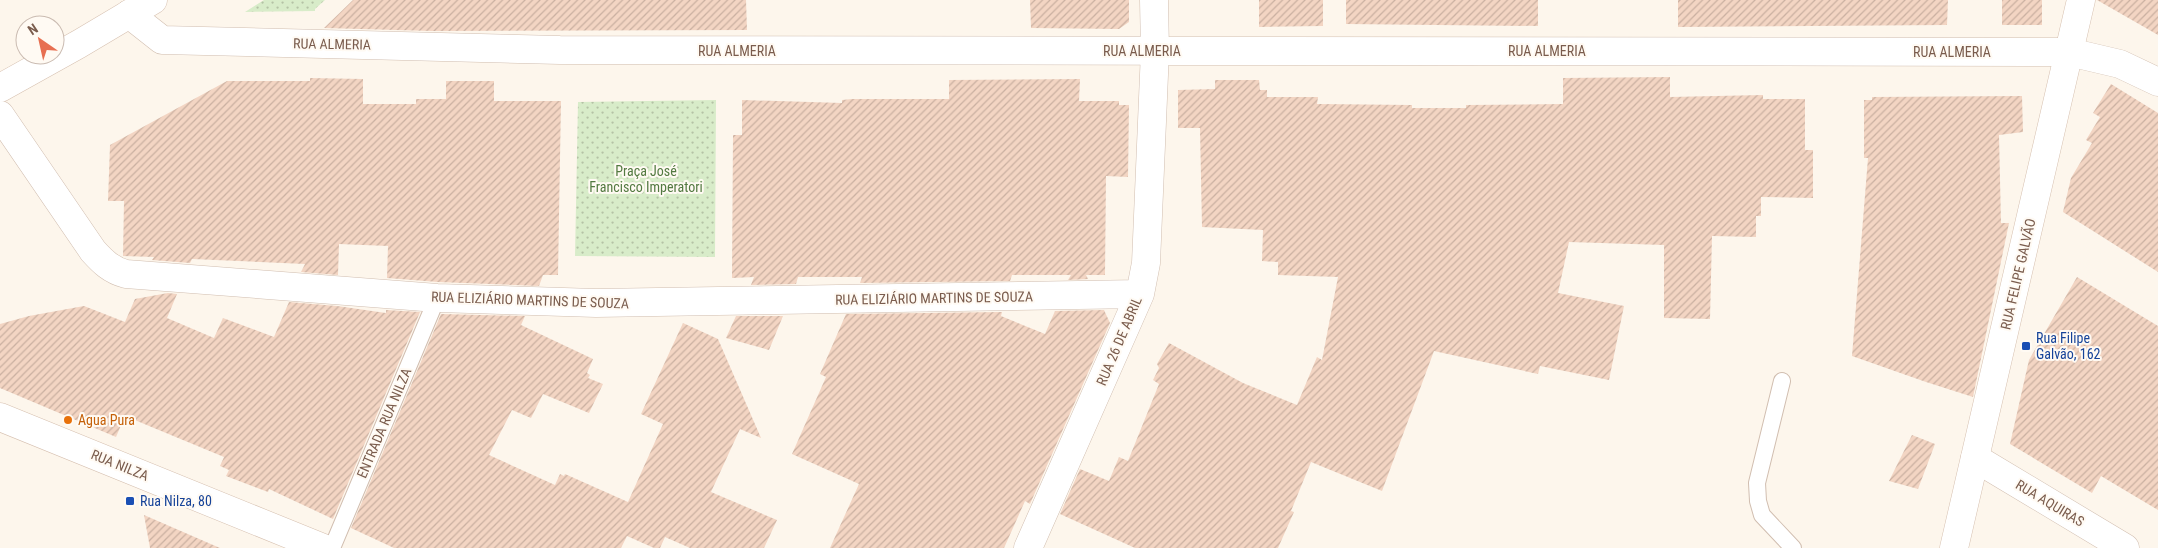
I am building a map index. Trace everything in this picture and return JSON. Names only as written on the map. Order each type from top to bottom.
[{"type":"street","points":[[0,88],[152,0]]},
{"type":"street","name":"RUA 26 DE ABRIL","points":[[1028,548],[1140,294],[1146,263],[1155,51],[1154,0]]},
{"type":"street","name":"RUA FELIPE GALVÃO","points":[[1954,548],[2081,0]]},
{"type":"street","name":"RUA ALMERIA","points":[[129,14],[162,40],[560,50],[2069,52],[2120,64],[2158,82]]},
{"type":"street","name":"RUA ELIZIÁRIO MARTINS DE SOUZA","points":[[0,115],[93,251],[105,264],[115,271],[143,276],[437,298],[596,303],[1140,294]]},
{"type":"street","name":"RUA NILZA","points":[[0,416],[323,548]]},
{"type":"street","name":"RUA AQUIRAS","points":[[1975,458],[2125,548]]},
{"type":"lane","name":"ENTRADA RUA NILZA","points":[[332,548],[437,298]]},
{"type":"lane","points":[[1782,381],[1757,483],[1757,492],[1762,516],[1793,548]]},
{"type":"green space","points":[[264,0],[325,0],[315,11],[245,12]]},
{"type":"green space","name":"Praça José Francisco Imperatori","points":[[716,100],[715,257],[575,256],[578,102]]},
{"type":"building","points":[[353,0],[746,0],[747,30],[432,31],[324,28]]},
{"type":"building","points":[[1030,0],[1129,0],[1129,22],[1119,29],[1031,28]]},
{"type":"building","points":[[1259,0],[1323,0],[1323,26],[1259,27]]},
{"type":"building","points":[[1346,0],[1538,0],[1538,26],[1346,24]]},
{"type":"building","points":[[1678,0],[1948,0],[1947,25],[1678,27]]},
{"type":"building","points":[[2002,0],[2042,0],[2042,25],[2002,25]]},
{"type":"building","points":[[2097,0],[2158,0],[2158,35]]},
{"type":"building","points":[[1670,77],[1670,97],[1763,95],[1763,99],[1805,99],[1805,150],[1813,150],[1813,198],[1761,197],[1761,216],[1756,216],[1756,237],[1712,236],[1710,319],[1664,318],[1664,245],[1569,242],[1558,293],[1624,306],[1609,380],[1540,366],[1538,374],[1434,351],[1382,491],[1311,462],[1291,511],[1294,512],[1278,548],[1135,548],[1060,514],[1080,469],[1109,481],[1119,457],[1128,461],[1159,384],[1153,380],[1159,368],[1157,364],[1169,343],[1243,383],[1297,405],[1317,357],[1322,360],[1338,277],[1278,275],[1278,262],[1262,261],[1263,230],[1202,227],[1200,128],[1178,128],[1178,90],[1215,89],[1215,80],[1259,80],[1260,90],[1267,90],[1267,97],[1318,97],[1317,104],[1412,105],[1412,108],[1466,108],[1466,105],[1563,104],[1563,78]]},
{"type":"building","points":[[310,78],[363,79],[363,104],[416,104],[416,99],[446,99],[446,81],[494,81],[494,101],[561,101],[558,275],[543,275],[539,286],[387,278],[388,246],[339,244],[338,275],[301,272],[305,264],[192,259],[190,263],[152,260],[154,257],[123,256],[124,201],[108,201],[110,145],[227,81],[310,81]]},
{"type":"building","points":[[1080,79],[1079,101],[1119,101],[1119,105],[1129,105],[1128,177],[1106,176],[1105,275],[1086,275],[1088,279],[1068,280],[1071,275],[1012,275],[1010,281],[860,283],[862,277],[798,277],[796,284],[751,285],[754,277],[732,278],[733,135],[742,135],[742,100],[842,103],[842,100],[852,99],[949,99],[949,80]]},
{"type":"building","points":[[2111,84],[2158,113],[2158,272],[2063,212],[2071,178],[2092,143],[2086,140],[2100,117],[2093,113]]},
{"type":"building","points":[[2022,96],[2023,132],[1999,135],[2001,223],[2009,223],[1973,397],[1852,356],[1868,158],[1864,158],[1864,100],[1872,100],[1872,97]]},
{"type":"building","points":[[2077,277],[2158,326],[2158,510],[2101,476],[2092,493],[2010,444],[2029,360]]},
{"type":"building","points":[[168,293],[177,294],[167,318],[214,338],[223,318],[274,337],[289,302],[386,313],[386,310],[420,312],[333,519],[269,489],[268,492],[226,476],[229,470],[220,466],[224,457],[125,416],[116,437],[0,388],[0,324],[29,316],[84,306],[125,322],[135,299]]},
{"type":"building","points":[[1104,310],[1110,323],[1030,504],[1025,501],[1004,548],[830,548],[859,484],[792,454],[826,377],[820,374],[846,314],[1002,312],[1001,316],[1045,334],[1055,311]]},
{"type":"building","points":[[441,314],[525,316],[521,325],[593,359],[587,373],[590,375],[588,378],[603,384],[589,413],[543,394],[531,418],[512,410],[489,455],[555,485],[560,474],[564,476],[565,474],[628,502],[663,424],[641,414],[683,323],[718,339],[761,438],[740,429],[711,492],[777,520],[764,548],[690,548],[665,537],[660,548],[654,548],[627,536],[621,548],[394,548],[351,528]]},
{"type":"building","points":[[736,316],[783,316],[769,350],[726,338]]},
{"type":"building","points":[[1912,435],[1935,444],[1918,489],[1889,481]]},
{"type":"building","points":[[144,515],[220,548],[150,548]]},
{"type":"place","name":"Rua Filipe Galvão, 162","points":[[2026,346]]},
{"type":"place","name":"Agua Pura","points":[[68,420]]},
{"type":"place","name":"Rua Nilza, 80","points":[[130,501]]}]
